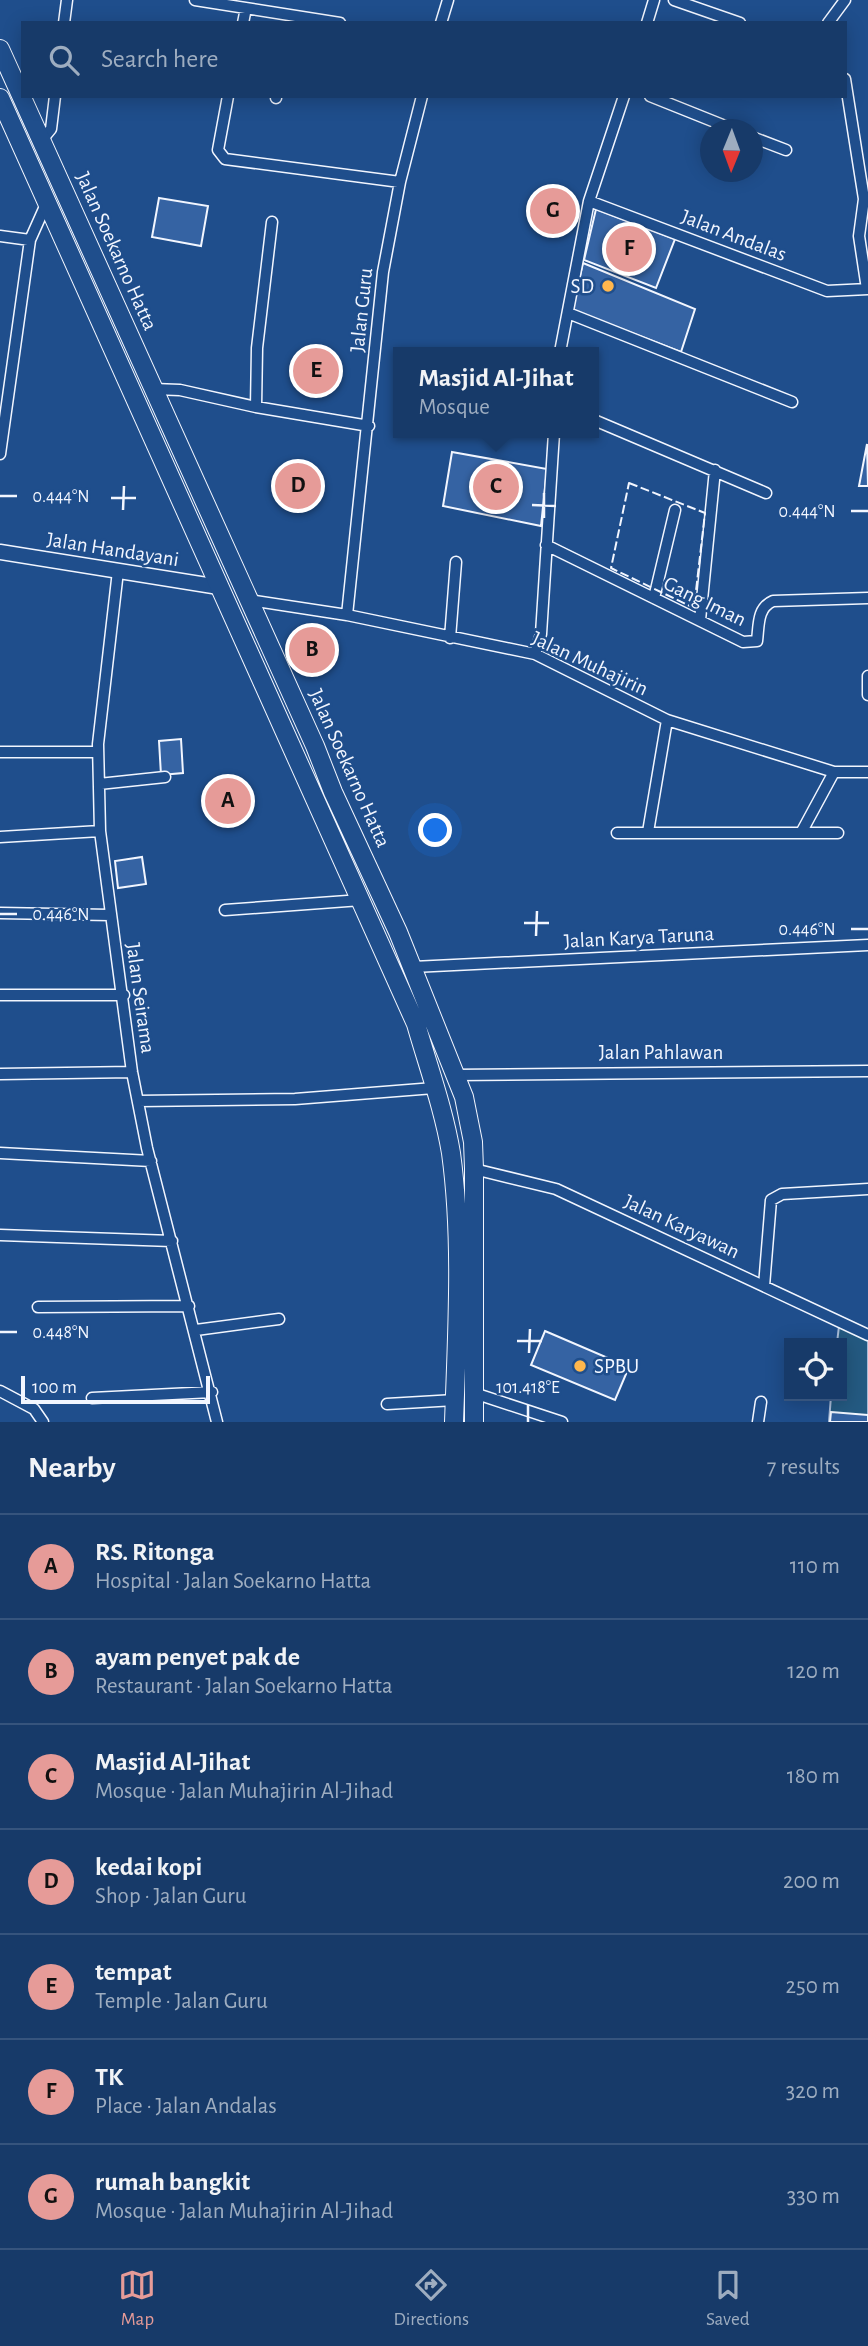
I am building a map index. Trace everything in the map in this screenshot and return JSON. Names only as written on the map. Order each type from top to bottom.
[{"type":"main road","name":"Jalan Soekarno Hatta","points":[[0,49],[21,94]]},
{"type":"main road","name":"Jalan Soekarno Hatta","points":[[0,97],[416,1024],[435,1088],[452,1166],[456,1251],[454,1422]]},
{"type":"main road","name":"Jalan Soekarno Hatta","points":[[23,98],[249,600],[332,792],[373,873],[464,1097],[473,1142],[474,1168],[474,1422]]},
{"type":"main road","points":[[353,882],[373,873]]},
{"type":"street","points":[[64,21],[67,0]]},
{"type":"street","points":[[195,0],[246,8],[290,19],[315,21]]},
{"type":"street","points":[[442,21],[448,0]]},
{"type":"street","points":[[648,21],[654,0]]},
{"type":"street","points":[[674,0],[734,21]]},
{"type":"street","points":[[829,21],[845,0]]},
{"type":"street","points":[[243,21],[246,8]]},
{"type":"street","points":[[847,92],[864,199],[859,236],[868,289]]},
{"type":"street","points":[[42,140],[51,129],[55,98]]},
{"type":"street","points":[[228,98],[218,150],[225,159],[400,181]]},
{"type":"street","name":"Jalan Guru","points":[[347,615],[369,426],[383,272],[400,181],[421,98]]},
{"type":"street","points":[[561,347],[589,201],[623,98]]},
{"type":"street","points":[[655,98],[708,119]]},
{"type":"street","points":[[763,141],[786,150]]},
{"type":"street","name":"Jalan Andalas","points":[[589,201],[827,291],[868,289]]},
{"type":"street","points":[[0,454],[30,240],[47,202]]},
{"type":"street","points":[[256,407],[257,348],[272,222]]},
{"type":"street","points":[[0,236],[30,240]]},
{"type":"street","points":[[568,313],[792,402]]},
{"type":"street","points":[[153,389],[180,390],[256,407],[369,426]]},
{"type":"street","points":[[599,422],[766,493]]},
{"type":"street","points":[[535,654],[541,634],[554,438]]},
{"type":"street","points":[[699,620],[715,470]]},
{"type":"street","points":[[654,598],[674,510]]},
{"type":"street","name":"Gang Iman","points":[[546,545],[743,642],[757,641],[761,612],[765,604],[773,601],[868,598]]},
{"type":"street","name":"Jalan Handayani","points":[[0,552],[219,587]]},
{"type":"street","points":[[450,638],[456,562]]},
{"type":"street","name":"Jalan Seirama","points":[[118,571],[99,752],[100,831],[110,915],[124,995],[132,1072],[151,1161],[212,1392],[217,1422]]},
{"type":"street","name":"Jalan Muhajirin","points":[[249,600],[347,615],[535,654],[667,720],[834,772],[868,772]]},
{"type":"street","points":[[867,695],[868,676]]},
{"type":"street","points":[[649,832],[667,720]]},
{"type":"street","points":[[0,752],[99,752]]},
{"type":"street","points":[[801,833],[834,772]]},
{"type":"street","points":[[99,784],[164,777]]},
{"type":"street","points":[[0,837],[100,831]]},
{"type":"street","points":[[617,832],[838,833]]},
{"type":"street","points":[[225,910],[361,900]]},
{"type":"street","points":[[0,913],[110,915]]},
{"type":"street","name":"Jalan Karya Taruna","points":[[413,967],[868,945]]},
{"type":"street","points":[[0,995],[124,995]]},
{"type":"street","name":"Jalan Pahlawan","points":[[454,1075],[868,1071]]},
{"type":"street","points":[[0,1074],[132,1072]]},
{"type":"street","points":[[138,1101],[295,1099],[435,1088]]},
{"type":"street","points":[[0,1153],[151,1161]]},
{"type":"street","name":"Jalan Karyawan","points":[[474,1168],[556,1189],[868,1335]]},
{"type":"street","points":[[764,1286],[771,1200],[782,1194],[868,1189]]},
{"type":"street","points":[[0,1235],[172,1241]]},
{"type":"street","points":[[38,1307],[189,1306]]},
{"type":"street","points":[[196,1331],[279,1319]]},
{"type":"street","points":[[0,1391],[34,1409],[43,1422]]},
{"type":"street","points":[[92,1398],[212,1392]]},
{"type":"street","points":[[474,1393],[562,1422]]},
{"type":"street","points":[[387,1404],[455,1400]]},
{"type":"street","points":[[758,1422],[761,1402]]},
{"type":"shaded area","points":[[839,1326],[868,1339],[868,1422],[829,1422],[831,1401],[847,1401],[847,1338],[838,1338]]},
{"type":"building","points":[[159,198],[208,206],[201,246],[152,237]]},
{"type":"building","points":[[596,209],[675,239],[656,288],[584,260]]},
{"type":"building","name":"SD","points":[[583,263],[695,309],[681,352],[572,310]]},
{"type":"building","points":[[867,444],[868,486],[859,486]]},
{"type":"building","points":[[452,452],[547,469],[541,526],[443,506]]},
{"type":"building","points":[[181,739],[183,773],[161,775],[159,741]]},
{"type":"building","points":[[142,857],[146,884],[118,888],[115,861]]},
{"type":"building","name":"SPBU","points":[[545,1331],[629,1367],[615,1400],[531,1365]]},
{"type":"building","points":[[831,1412],[868,1415],[868,1422],[830,1422]]},
{"type":"fence","points":[[629,483],[705,513],[694,608],[611,568],[629,483]]},
{"type":"place","name":"rumah bangkit","points":[[553,211]]},
{"type":"place","name":"TK","points":[[629,249]]},
{"type":"place","name":"SD","points":[[608,286]]},
{"type":"place","name":"tempat","points":[[316,371]]},
{"type":"place","name":"kedai kopi","points":[[298,486]]},
{"type":"place","name":"Masjid Al-Jihat","points":[[496,487]]},
{"type":"place","name":"ayam penyet pak de","points":[[312,650]]},
{"type":"place","name":"RS. Ritonga","points":[[228,801]]},
{"type":"place","name":"SPBU","points":[[580,1366]]}]
